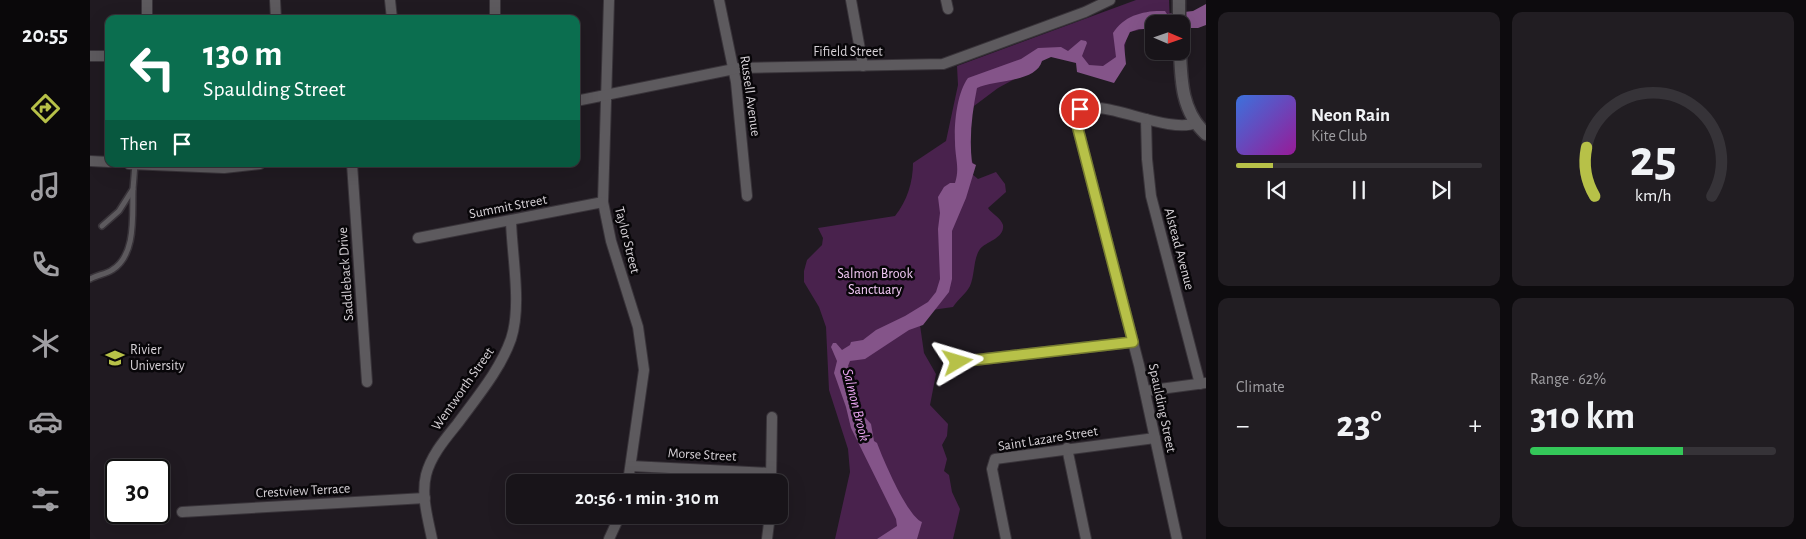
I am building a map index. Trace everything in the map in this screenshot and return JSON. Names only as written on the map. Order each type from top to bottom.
[{"type":"street","points":[[147,0],[147,15]]},
{"type":"street","points":[[274,0],[276,15]]},
{"type":"street","points":[[390,0],[392,15]]},
{"type":"street","points":[[495,0],[495,15]]},
{"type":"street","name":"Taylor Street","points":[[609,0],[603,202],[611,241],[638,327],[644,357],[644,385],[630,474]]},
{"type":"street","name":"Russell Avenue","points":[[719,0],[734,69],[747,196]]},
{"type":"street","points":[[851,0],[864,66]]},
{"type":"street","name":"Fifield Street","points":[[580,100],[734,69],[935,65],[951,62],[1085,12],[1110,0]]},
{"type":"street","points":[[1179,0],[1179,15]]},
{"type":"street","points":[[90,56],[105,56]]},
{"type":"street","points":[[1180,60],[1182,89],[1187,106],[1196,123],[1206,134]]},
{"type":"street","name":"Spaulding Street","points":[[1177,539],[1145,391],[1077,125],[1076,112],[1091,107],[1183,126],[1196,123]]},
{"type":"street","name":"Alstead Avenue","points":[[1146,119],[1146,159],[1153,204],[1203,384]]},
{"type":"street","points":[[90,161],[105,162]]},
{"type":"street","points":[[204,167],[233,167]]},
{"type":"street","name":"Saddleback Drive","points":[[352,167],[367,382]]},
{"type":"street","name":"Summit Street","points":[[418,238],[603,202]]},
{"type":"street","name":"Wentworth Street","points":[[432,539],[424,498],[426,474],[440,445],[486,384],[503,357],[512,337],[515,306],[511,221]]},
{"type":"street","points":[[958,362],[1133,342]]},
{"type":"street","points":[[1145,391],[1203,384]]},
{"type":"street","points":[[771,474],[772,417]]},
{"type":"street","name":"Saint Lazare Street","points":[[1006,539],[992,470],[995,459],[1067,448],[1155,438]]},
{"type":"street","points":[[1067,448],[1086,539]]},
{"type":"street","name":"Morse Street","points":[[631,466],[724,474]]},
{"type":"street","name":"Crestview Terrace","points":[[182,512],[424,498]]},
{"type":"street","points":[[609,539],[616,524]]},
{"type":"street","points":[[767,539],[769,524]]},
{"type":"lane","points":[[102,226],[119,211],[133,189],[141,167]]},
{"type":"lane","points":[[90,279],[113,270],[126,255],[131,238],[133,189]]},
{"type":"green space","name":"Salmon Brook Sanctuary","points":[[1136,0],[1169,0],[1170,15],[1145,15],[1145,29],[1129,32],[1125,43],[1123,65],[1118,74],[1056,56],[1044,58],[1024,74],[998,88],[974,106],[970,114],[970,157],[974,165],[972,174],[978,179],[996,172],[1005,184],[1006,192],[988,208],[1002,222],[1003,229],[998,236],[980,249],[976,257],[973,277],[966,292],[953,307],[932,310],[920,325],[924,353],[936,374],[930,405],[948,424],[947,436],[942,445],[947,459],[944,471],[949,475],[952,492],[960,509],[953,539],[835,539],[850,472],[848,449],[829,390],[826,327],[819,307],[804,282],[804,271],[807,260],[822,245],[823,238],[818,228],[895,216],[903,204],[908,191],[913,163],[946,141],[958,85],[957,66]]},
{"type":"water","name":"Salmon Brook","points":[[1206,4],[1206,25],[1190,28],[1190,15],[1145,15],[1145,29],[1130,32],[1124,45],[1126,64],[1114,83],[1077,72],[1076,63],[1051,57],[1042,61],[1038,68],[1023,77],[977,88],[971,134],[972,163],[976,165],[966,198],[952,231],[952,279],[949,292],[923,325],[909,330],[865,359],[850,361],[848,366],[852,375],[856,399],[859,400],[860,412],[871,424],[874,441],[877,443],[903,499],[916,518],[922,522],[917,539],[877,539],[897,526],[896,519],[851,428],[834,373],[837,361],[831,347],[833,343],[836,343],[842,350],[850,345],[851,342],[863,340],[876,330],[928,302],[936,292],[940,279],[938,229],[940,213],[938,197],[944,187],[950,183],[955,183],[957,168],[955,148],[956,117],[964,84],[968,78],[1021,59],[1038,48],[1061,47],[1068,51],[1081,40],[1087,43],[1082,56],[1089,65],[1103,66],[1116,57],[1113,33],[1129,18],[1150,11],[1165,11],[1167,14],[1193,11]]},
{"type":"place","name":"Rivier University","points":[[115,358]]},
{"type":"route","points":[[958,362],[1133,342],[1077,125],[1076,112],[1080,109]]}]
